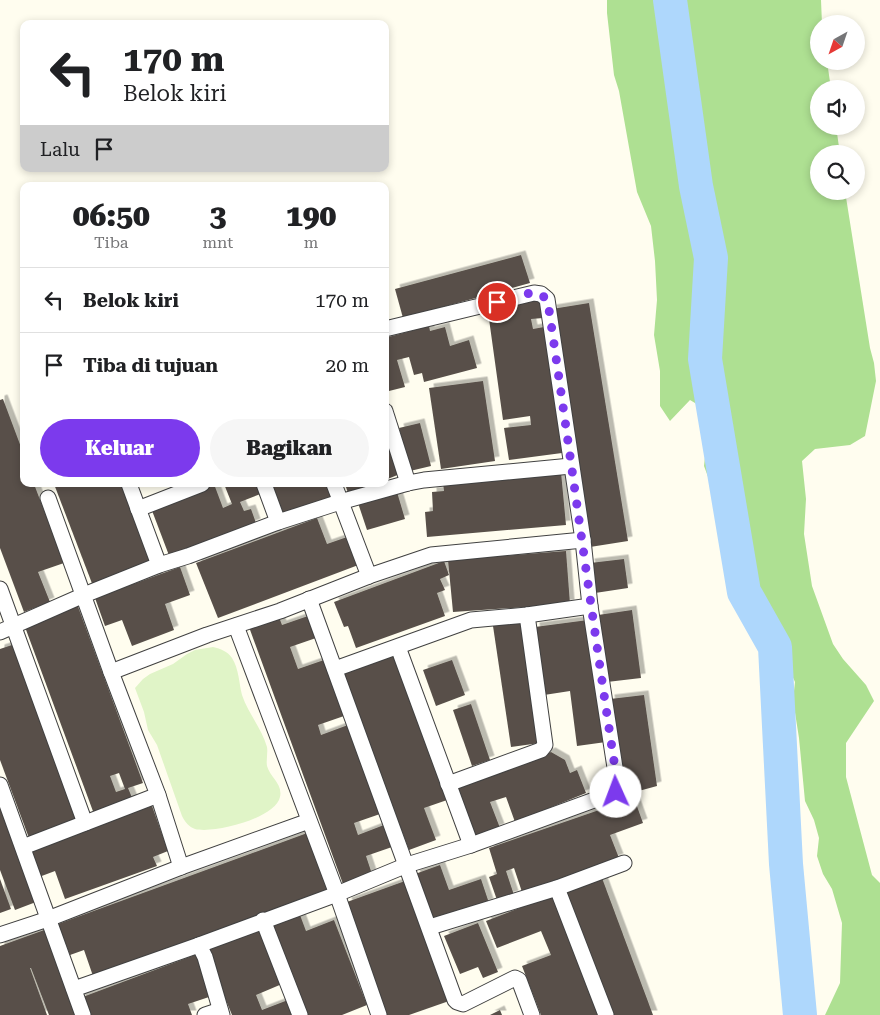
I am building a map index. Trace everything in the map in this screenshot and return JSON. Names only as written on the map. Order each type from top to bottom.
[{"type":"street","points":[[74,989],[337,894],[407,865],[471,845],[613,794],[618,790],[547,299],[540,294],[534,293],[389,328]]},
{"type":"street","points":[[389,424],[408,483]]},
{"type":"street","points":[[7,629],[159,565],[340,502],[408,483],[571,466]]},
{"type":"street","points":[[130,487],[159,565]]},
{"type":"street","points":[[138,509],[194,487]]},
{"type":"street","points":[[265,487],[278,522]]},
{"type":"street","points":[[335,487],[369,576]]},
{"type":"street","points":[[48,498],[158,795],[181,867]]},
{"type":"street","points":[[111,672],[207,635],[430,555],[583,540]]},
{"type":"street","points":[[0,589],[7,629],[85,823]]},
{"type":"street","points":[[310,599],[457,1002],[463,1004],[515,978],[519,980],[532,1015]]},
{"type":"street","points":[[335,669],[471,620],[527,615],[590,606]]},
{"type":"street","points":[[448,784],[541,750],[545,745],[527,615]]},
{"type":"street","points":[[236,626],[337,894],[379,1015]]},
{"type":"street","points":[[398,647],[471,845]]},
{"type":"street","points":[[0,785],[83,1015]]},
{"type":"street","points":[[22,847],[158,795]]},
{"type":"street","points":[[0,935],[48,919],[181,867],[309,821]]},
{"type":"street","points":[[430,927],[558,888],[624,863]]},
{"type":"street","points":[[558,888],[606,1015]]},
{"type":"street","points":[[263,920],[300,1015]]},
{"type":"street","points":[[199,945],[205,957],[221,1012],[205,1015]]},
{"type":"green space","points":[[607,0],[821,0],[822,15],[810,15],[810,70],[828,70],[830,80],[810,80],[810,135],[837,135],[839,145],[810,145],[810,200],[846,200],[876,381],[865,436],[850,445],[815,449],[802,461],[806,499],[804,534],[812,586],[833,644],[843,659],[866,685],[874,701],[846,743],[846,777],[872,875],[880,883],[880,1015],[825,1015],[840,983],[842,923],[832,889],[823,874],[817,856],[819,838],[814,820],[805,801],[793,700],[795,682],[763,612],[754,577],[753,560],[735,509],[710,482],[704,466],[706,448],[705,409],[690,400],[670,421],[660,406],[660,371],[654,335],[657,300],[651,226],[637,192],[619,91],[614,75]]},
{"type":"green space","points":[[213,647],[226,652],[234,662],[242,695],[267,747],[267,766],[280,788],[280,797],[276,805],[268,812],[256,818],[229,827],[204,830],[191,827],[182,816],[157,745],[148,730],[144,712],[135,688],[150,674],[173,664],[187,654],[195,650]]},
{"type":"building","points":[[521,255],[530,283],[403,318],[395,289]]},
{"type":"building","points":[[541,299],[543,318],[531,319],[533,329],[544,327],[562,453],[509,460],[504,428],[531,425],[530,416],[503,420],[489,319],[502,317],[501,304]]},
{"type":"building","points":[[589,303],[628,541],[590,547],[552,309]]},
{"type":"building","points":[[429,326],[430,331],[445,327],[450,346],[469,340],[477,368],[424,382],[422,373],[414,375],[409,357],[397,360],[405,387],[389,391],[389,337]]},
{"type":"building","points":[[483,381],[495,461],[441,469],[429,388]]},
{"type":"building","points":[[3,399],[20,444],[20,487],[35,487],[64,563],[38,572],[50,602],[24,612],[0,548],[0,400]]},
{"type":"building","points":[[420,423],[431,466],[410,471],[399,428]]},
{"type":"building","points":[[389,444],[400,474],[389,478]]},
{"type":"building","points":[[561,472],[566,525],[427,537],[425,512],[433,511],[432,492],[444,491],[443,483]]},
{"type":"building","points":[[55,487],[122,487],[150,561],[93,586]]},
{"type":"building","points":[[206,487],[215,487],[223,508],[232,504],[225,487],[261,487],[263,493],[240,502],[244,511],[251,509],[256,523],[170,558],[151,508]]},
{"type":"building","points":[[270,487],[332,487],[336,497],[283,518]]},
{"type":"building","points":[[346,487],[365,487],[348,493]]},
{"type":"building","points":[[397,492],[405,519],[367,530],[358,503]]},
{"type":"building","points":[[317,518],[327,544],[350,536],[361,564],[218,618],[196,563]]},
{"type":"building","points":[[566,551],[570,604],[453,612],[448,560]]},
{"type":"building","points":[[624,559],[628,588],[595,593],[590,563]]},
{"type":"building","points":[[444,561],[449,575],[440,579],[445,590],[437,593],[445,616],[356,648],[348,626],[344,627],[334,602]]},
{"type":"building","points":[[180,567],[190,595],[165,604],[174,630],[132,646],[122,620],[105,626],[95,598]]},
{"type":"building","points":[[77,604],[143,783],[128,788],[133,800],[94,814],[25,627],[56,616],[55,612]],"holes":[[[119,773],[125,789],[116,792],[110,776]]]},
{"type":"building","points":[[632,610],[641,678],[607,682],[598,615]]},
{"type":"building","points":[[308,616],[316,638],[290,647],[298,669],[324,660],[344,716],[318,725],[321,735],[348,725],[380,814],[354,823],[358,835],[384,825],[392,847],[366,856],[372,874],[343,884],[249,627],[279,617],[282,625]]},
{"type":"building","points":[[588,620],[606,742],[577,746],[570,691],[544,695],[535,627]]},
{"type":"building","points":[[522,622],[540,743],[511,747],[493,626]]},
{"type":"building","points":[[15,644],[80,819],[29,838],[0,760],[0,649]]},
{"type":"building","points":[[394,652],[450,799],[424,808],[436,840],[409,850],[342,671]]},
{"type":"building","points":[[452,660],[465,695],[436,706],[423,670]]},
{"type":"building","points":[[644,695],[657,786],[624,795],[610,699]]},
{"type":"building","points":[[471,704],[490,760],[472,766],[453,710]]},
{"type":"building","points":[[551,752],[565,760],[570,773],[577,770],[586,793],[515,822],[506,797],[490,802],[500,828],[474,837],[455,788]]},
{"type":"building","points":[[634,798],[643,823],[610,835],[619,858],[522,892],[514,868],[506,871],[514,895],[497,900],[489,877],[497,874],[489,848]]},
{"type":"building","points":[[0,806],[36,902],[15,910],[0,870]]},
{"type":"building","points":[[152,806],[168,851],[153,857],[157,866],[65,899],[55,871],[39,877],[29,850]]},
{"type":"building","points":[[310,832],[329,890],[93,976],[84,950],[70,955],[58,924]]},
{"type":"building","points":[[440,865],[449,890],[481,879],[489,903],[432,923],[415,874]]},
{"type":"building","points":[[602,878],[653,1015],[612,1015],[566,891]]},
{"type":"building","points":[[0,879],[11,909],[0,913]]},
{"type":"building","points":[[405,881],[449,1001],[409,1015],[387,1015],[347,902]]},
{"type":"building","points":[[556,894],[602,1014],[541,1015],[522,966],[551,955],[541,931],[497,948],[486,921]]},
{"type":"building","points":[[300,915],[306,931],[334,920],[367,1005],[342,1015],[305,1015],[271,926]]},
{"type":"building","points":[[478,923],[498,972],[483,978],[478,967],[460,974],[444,936]]},
{"type":"building","points":[[47,929],[78,1015],[49,1015],[30,968],[47,1015],[0,1015],[0,946]]},
{"type":"building","points":[[259,930],[282,984],[256,995],[262,1010],[288,1000],[294,1015],[232,1015],[206,951]]},
{"type":"building","points":[[200,953],[212,996],[188,1004],[192,1015],[87,1015],[80,998]]},
{"type":"building","points":[[500,1010],[502,1015],[490,1015]]},
{"type":"waterway","points":[[670,0],[696,186],[711,258],[705,359],[744,592],[775,647],[786,864],[800,1015]]},
{"type":"route","points":[[497,302],[534,293],[540,294],[547,299],[548,303],[583,540],[590,606],[618,787],[616,792]]}]
